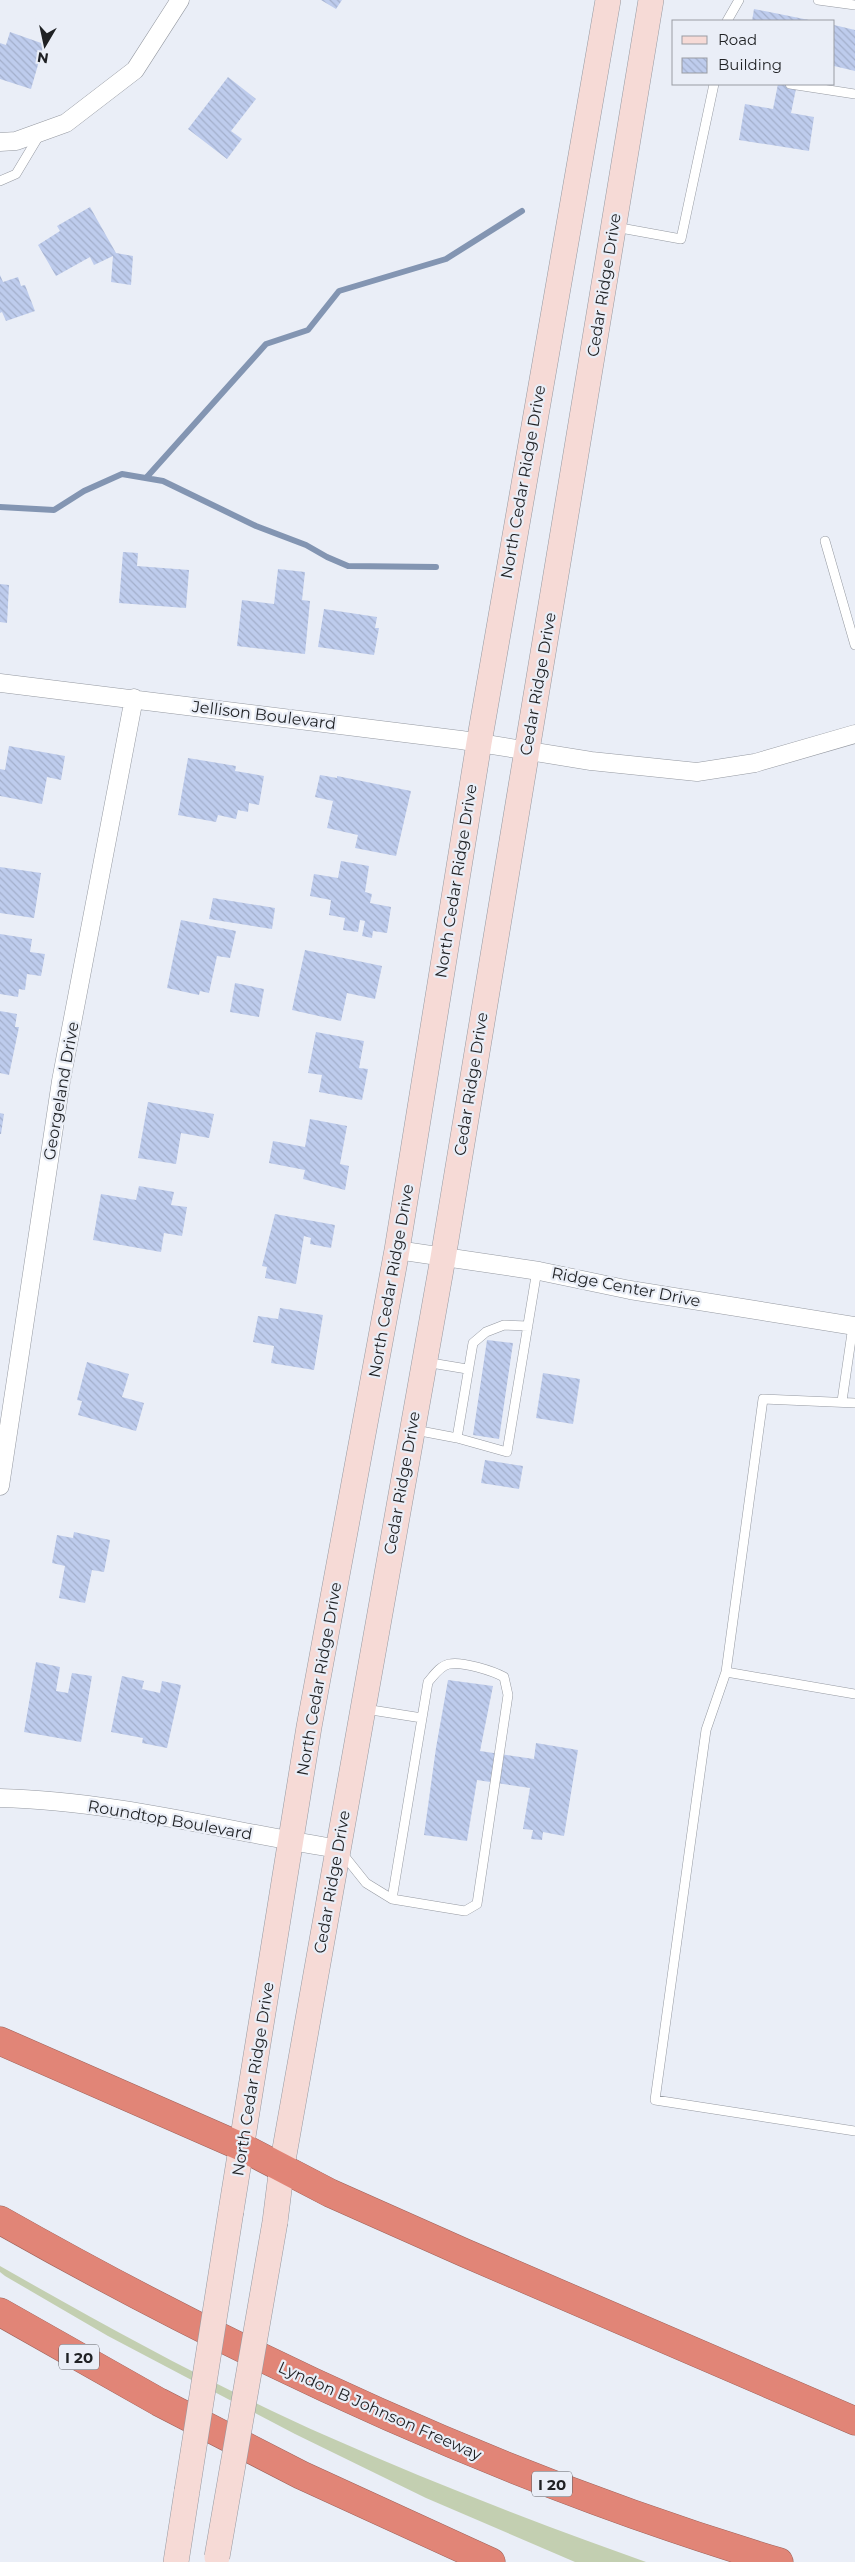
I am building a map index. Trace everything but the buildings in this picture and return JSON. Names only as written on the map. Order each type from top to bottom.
[{"type":"highway","points":[[0,2041],[242,2147],[330,2192],[465,2253],[855,2421]]},
{"type":"highway","name":"Lyndon B Johnson Freeway","points":[[0,2220],[188,2323],[340,2395],[472,2453],[622,2511],[778,2562]]},
{"type":"highway","name":"I 20","points":[[0,2312],[159,2402],[301,2476],[491,2562]]},
{"type":"main road","name":"North Cedar Ridge Drive","points":[[178,2553],[309,1727],[397,1250],[478,742],[608,0]]},
{"type":"main road","name":"Cedar Ridge Drive","points":[[282,2166],[443,1258],[651,0]]},
{"type":"main road","points":[[217,2560],[275,2222],[282,2166]]},
{"type":"street","points":[[0,142],[16,141],[66,123],[135,70],[180,0]]},
{"type":"street","name":"Jellison Boulevard","points":[[0,683],[134,698],[478,742],[591,762],[696,772],[755,763],[855,734]]},
{"type":"street","name":"Georgeland Drive","points":[[0,1486],[61,1081],[134,698]]},
{"type":"street","name":"Ridge Center Drive","points":[[397,1250],[537,1270],[630,1290],[854,1326]]},
{"type":"street","name":"Roundtop Boulevard","points":[[0,1798],[45,1800],[139,1811],[292,1842],[339,1849]]},
{"type":"lane","points":[[728,20],[739,0]]},
{"type":"lane","points":[[818,0],[855,5]]},
{"type":"lane","points":[[614,227],[681,239],[714,85]]},
{"type":"lane","points":[[796,85],[855,94]]},
{"type":"lane","points":[[0,181],[16,174],[42,132]]},
{"type":"lane","points":[[825,541],[855,645]]},
{"type":"lane","points":[[412,1430],[457,1438],[507,1452],[537,1270]]},
{"type":"lane","points":[[457,1438],[467,1369],[473,1343],[486,1332],[504,1324],[528,1326]]},
{"type":"lane","points":[[842,1401],[854,1326]]},
{"type":"lane","points":[[424,1361],[467,1369]]},
{"type":"lane","points":[[855,1403],[763,1399],[726,1672],[706,1730],[655,2100],[855,2131]]},
{"type":"lane","points":[[339,1849],[366,1883],[392,1899],[465,1911],[477,1904],[508,1695],[504,1677],[492,1670],[450,1664],[437,1670],[428,1682],[392,1899]]},
{"type":"lane","points":[[726,1672],[855,1694]]},
{"type":"lane","points":[[362,1708],[422,1718]]},
{"type":"green space","points":[[0,2266],[162,2356],[287,2418],[447,2487],[646,2562],[575,2562],[426,2498],[295,2434],[108,2336],[5,2276],[0,2272]]},
{"type":"waterway","points":[[146,478],[266,344],[308,330],[339,291],[446,259],[522,211]]},
{"type":"waterway","points":[[0,507],[54,510],[84,491],[122,474],[163,481],[256,526],[306,545],[348,566],[436,567]]}]
